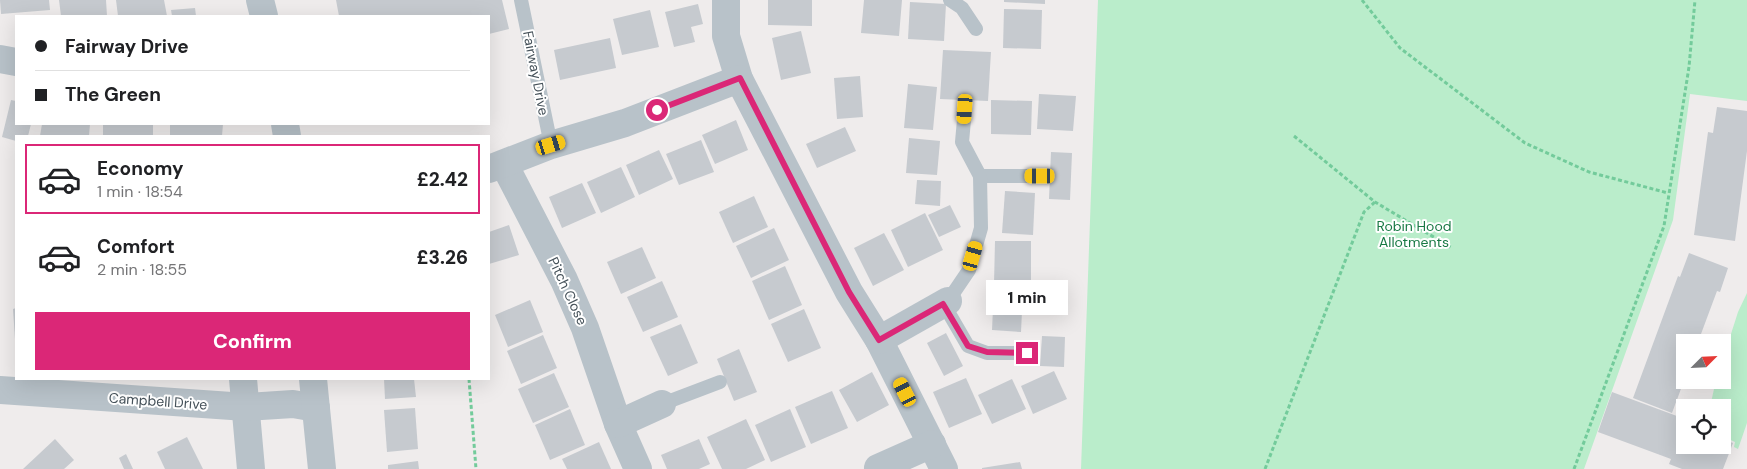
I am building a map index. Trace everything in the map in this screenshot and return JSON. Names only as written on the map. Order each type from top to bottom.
[{"type":"street","points":[[260,0],[264,15]]},
{"type":"street","points":[[726,0],[726,36],[740,78],[849,292],[879,340],[944,469]]},
{"type":"street","points":[[0,59],[15,62]]},
{"type":"street","points":[[496,166],[551,145],[625,123],[740,78]]},
{"type":"street","name":"Pitch Close","points":[[496,166],[564,280],[585,328],[618,424],[638,469]]},
{"type":"street","points":[[879,340],[946,302]]},
{"type":"street","points":[[243,380],[251,469]]},
{"type":"street","points":[[313,380],[322,469]]},
{"type":"street","name":"Campbell Drive","points":[[0,390],[246,407],[293,404],[316,408]]},
{"type":"street","points":[[618,424],[662,404]]},
{"type":"street","points":[[876,468],[932,444]]},
{"type":"lane","name":"Fairway Drive","points":[[521,0],[551,145]]},
{"type":"lane","points":[[950,0],[962,8],[976,29]]},
{"type":"lane","points":[[965,109],[962,142],[980,176],[981,228],[969,270],[946,302],[968,346],[987,352],[1027,353]]},
{"type":"lane","points":[[980,176],[1040,176]]},
{"type":"lane","points":[[662,404],[720,382]]},
{"type":"path","points":[[1362,0],[1400,48],[1525,143],[1589,172],[1668,194]]},
{"type":"path","points":[[1574,469],[1664,226],[1689,67],[1695,0]]},
{"type":"path","points":[[1294,136],[1375,202],[1452,248]]},
{"type":"path","points":[[1265,469],[1364,212],[1375,202]]},
{"type":"path","points":[[469,380],[476,469]]},
{"type":"green space","name":"Robin Hood Allotments","points":[[1098,0],[1747,0],[1747,101],[1690,94],[1673,220],[1584,469],[1081,469]]},
{"type":"green space","points":[[1747,293],[1747,423],[1738,449],[1734,447],[1735,442],[1731,440],[1731,399],[1712,399],[1714,389],[1731,389],[1731,334]]},
{"type":"building","points":[[0,0],[49,0],[50,10],[1,14]]},
{"type":"building","points":[[59,0],[106,0],[107,15],[61,15]]},
{"type":"building","points":[[116,0],[164,0],[167,15],[118,15]]},
{"type":"building","points":[[336,0],[502,0],[509,29],[490,34],[490,15],[339,15]]},
{"type":"building","points":[[768,0],[812,0],[812,26],[768,25]]},
{"type":"building","points":[[864,0],[902,0],[899,36],[861,33]]},
{"type":"building","points":[[1004,0],[1045,0],[1045,4],[1004,2]]},
{"type":"building","points":[[910,2],[946,4],[944,41],[908,39]]},
{"type":"building","points":[[698,4],[703,24],[691,27],[695,42],[674,47],[665,12]]},
{"type":"building","points":[[195,8],[196,15],[172,15],[171,10]]},
{"type":"building","points":[[1004,9],[1042,10],[1041,49],[1003,48]]},
{"type":"building","points":[[650,10],[659,47],[622,55],[613,19]]},
{"type":"building","points":[[801,31],[811,73],[781,80],[772,38]]},
{"type":"building","points":[[610,38],[616,68],[560,80],[554,50]]},
{"type":"building","points":[[943,50],[991,52],[988,101],[940,99]]},
{"type":"building","points":[[860,76],[863,117],[837,119],[834,78]]},
{"type":"building","points":[[908,84],[937,87],[933,130],[904,128]]},
{"type":"building","points":[[1039,94],[1076,96],[1073,131],[1037,129]]},
{"type":"building","points":[[11,100],[15,101],[15,125],[31,125],[28,135],[15,135],[15,141],[2,137]]},
{"type":"building","points":[[991,100],[1032,101],[1031,135],[991,134]]},
{"type":"building","points":[[1717,107],[1747,111],[1747,151],[1735,241],[1694,235],[1708,132],[1713,133]]},
{"type":"building","points":[[736,120],[748,150],[715,164],[702,135]]},
{"type":"building","points":[[42,125],[90,125],[89,135],[40,135]]},
{"type":"building","points":[[103,125],[153,125],[153,135],[103,135]]},
{"type":"building","points":[[170,125],[223,125],[222,135],[170,135]]},
{"type":"building","points":[[845,127],[856,151],[817,168],[806,144]]},
{"type":"building","points":[[909,138],[940,141],[937,175],[906,173]]},
{"type":"building","points":[[701,140],[714,172],[679,185],[666,154]]},
{"type":"building","points":[[659,150],[673,179],[639,195],[626,165]]},
{"type":"building","points":[[1051,152],[1072,153],[1070,200],[1049,199]]},
{"type":"building","points":[[621,167],[635,197],[601,213],[587,182]]},
{"type":"building","points":[[917,180],[941,181],[940,206],[915,204]]},
{"type":"building","points":[[582,183],[596,213],[562,228],[549,197]]},
{"type":"building","points":[[1005,191],[1035,193],[1033,235],[1002,233]]},
{"type":"building","points":[[754,196],[768,227],[733,243],[719,212]]},
{"type":"building","points":[[950,205],[961,227],[939,237],[928,215]]},
{"type":"building","points":[[925,213],[943,250],[908,267],[891,230]]},
{"type":"building","points":[[509,225],[519,255],[490,264],[490,232]]},
{"type":"building","points":[[774,228],[789,260],[751,278],[736,246]]},
{"type":"building","points":[[884,233],[904,270],[873,286],[854,248]]},
{"type":"building","points":[[995,241],[1031,241],[1031,284],[994,284]]},
{"type":"building","points":[[642,247],[656,278],[621,294],[607,262]]},
{"type":"building","points":[[1689,253],[1728,268],[1720,292],[1717,291],[1701,334],[1676,334],[1676,389],[1681,389],[1672,413],[1633,398],[1678,276],[1680,277]]},
{"type":"building","points":[[785,266],[802,305],[769,320],[752,281]]},
{"type":"building","points":[[662,281],[678,317],[643,332],[627,297]]},
{"type":"building","points":[[994,288],[1023,290],[1021,332],[992,330]]},
{"type":"building","points":[[530,300],[543,332],[508,347],[495,315]]},
{"type":"building","points":[[15,308],[15,339],[13,309]]},
{"type":"building","points":[[804,309],[821,348],[788,362],[771,324]]},
{"type":"building","points":[[681,324],[698,363],[668,376],[650,337]]},
{"type":"building","points":[[946,333],[963,366],[944,376],[927,343]]},
{"type":"building","points":[[543,335],[557,368],[521,384],[507,351]]},
{"type":"building","points":[[1042,336],[1065,337],[1064,367],[1040,366]]},
{"type":"building","points":[[739,349],[757,392],[734,401],[717,359]]},
{"type":"building","points":[[1054,371],[1067,399],[1033,414],[1021,386]]},
{"type":"building","points":[[872,372],[889,405],[857,422],[839,390]]},
{"type":"building","points":[[554,373],[569,407],[533,423],[518,389]]},
{"type":"building","points":[[966,378],[982,414],[949,428],[933,392]]},
{"type":"building","points":[[1012,379],[1026,409],[992,424],[978,395]]},
{"type":"building","points":[[384,380],[414,380],[416,397],[385,399]]},
{"type":"building","points":[[832,391],[848,428],[811,444],[795,407]]},
{"type":"building","points":[[1612,392],[1676,416],[1676,454],[1729,454],[1723,469],[1682,469],[1669,464],[1671,459],[1598,432]]},
{"type":"building","points":[[415,408],[418,449],[387,452],[384,410]]},
{"type":"building","points":[[570,409],[585,445],[550,460],[535,425]]},
{"type":"building","points":[[790,409],[806,447],[771,462],[755,425]]},
{"type":"building","points":[[746,419],[765,460],[746,469],[722,469],[707,437]]},
{"type":"building","points":[[187,437],[203,469],[165,469],[157,452]]},
{"type":"building","points":[[55,439],[74,460],[64,469],[23,469]]},
{"type":"building","points":[[699,439],[710,464],[699,469],[667,469],[661,455]]},
{"type":"building","points":[[599,442],[611,469],[567,469],[562,459]]},
{"type":"building","points":[[126,454],[133,469],[124,469],[119,458]]},
{"type":"building","points":[[418,461],[419,469],[388,469],[388,465]]},
{"type":"building","points":[[1020,462],[1022,469],[982,469],[982,468]]},
{"type":"route","points":[[657,110],[740,78],[849,292],[879,340],[943,304],[968,346],[987,352],[1027,353]]}]
